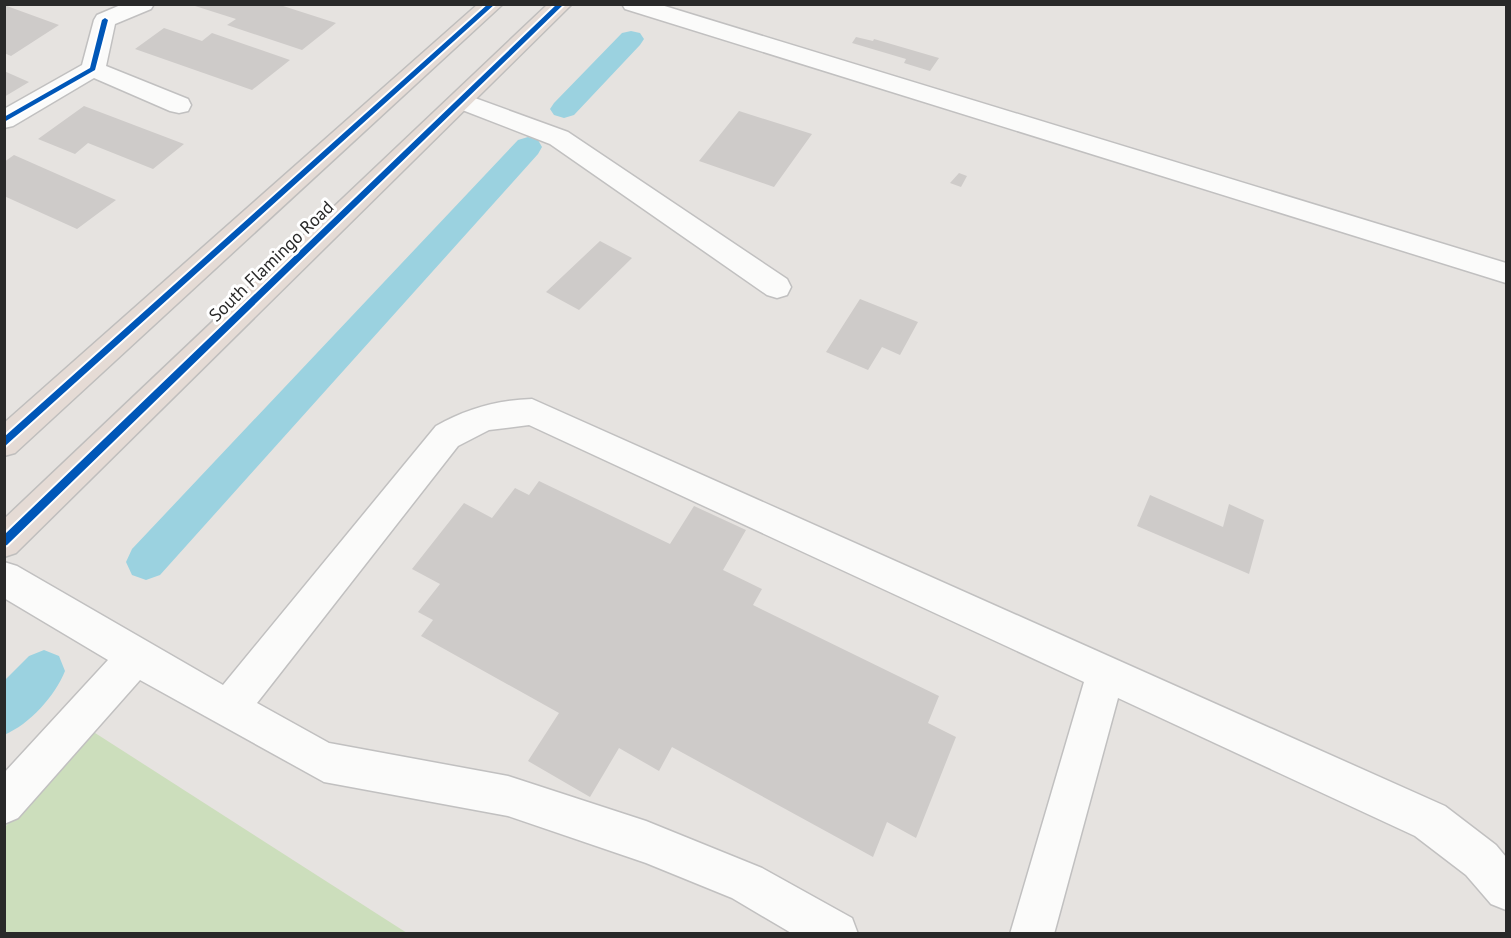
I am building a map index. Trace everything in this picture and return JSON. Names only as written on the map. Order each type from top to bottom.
[{"type":"highway","points":[[4,443],[492,4]]},
{"type":"highway","name":"South Flamingo Road","points":[[4,542],[561,4]]},
{"type":"street","points":[[93,69],[97,12],[144,4]]},
{"type":"street","points":[[633,4],[1506,273]]},
{"type":"street","points":[[93,69],[179,105]]},
{"type":"street","points":[[4,120],[93,69]]},
{"type":"street","points":[[460,102],[559,138],[777,287]]},
{"type":"street","points":[[228,709],[447,436],[473,420],[503,412],[532,412],[1430,821],[1481,860],[1506,889]]},
{"type":"street","points":[[4,578],[136,657],[324,762],[508,796],[646,842],[747,884],[836,933]]},
{"type":"street","points":[[4,804],[136,657]]},
{"type":"street","points":[[1032,933],[1106,673]]},
{"type":"green space","points":[[92,731],[407,933],[5,934],[5,827]]},
{"type":"building","points":[[4,5],[59,25],[11,56],[4,53]]},
{"type":"building","points":[[280,5],[336,23],[302,50],[227,25],[236,19],[195,6]]},
{"type":"building","points":[[164,28],[202,41],[212,33],[290,60],[252,90],[135,49]]},
{"type":"building","points":[[856,37],[873,41],[874,39],[939,58],[930,71],[904,63],[906,59],[852,43]]},
{"type":"building","points":[[4,71],[29,82],[4,97]]},
{"type":"building","points":[[84,106],[184,144],[153,169],[88,143],[75,154],[38,139]]},
{"type":"building","points":[[739,111],[812,134],[774,187],[699,161]]},
{"type":"building","points":[[14,155],[116,200],[77,229],[4,196],[4,162]]},
{"type":"building","points":[[959,173],[967,176],[961,187],[950,183]]},
{"type":"building","points":[[600,241],[632,258],[579,310],[546,292]]},
{"type":"building","points":[[860,299],[918,322],[900,355],[882,347],[868,370],[826,352]]},
{"type":"building","points":[[539,481],[670,544],[694,506],[746,530],[723,570],[762,589],[753,605],[939,696],[928,723],[956,737],[916,838],[887,822],[873,857],[672,747],[659,771],[619,748],[590,797],[528,761],[559,713],[421,636],[433,620],[418,612],[440,584],[412,569],[464,503],[492,518],[515,488],[529,495]]},
{"type":"building","points":[[1150,495],[1223,527],[1229,504],[1264,520],[1249,574],[1137,526]]},
{"type":"waterway","points":[[564,109],[631,39]]},
{"type":"waterway","points":[[146,562],[528,147]]},
{"type":"waterway","points":[[4,713],[44,671]]},
{"type":"cycle path","points":[[4,443],[492,4]]},
{"type":"cycle path","points":[[4,542],[561,4]]},
{"type":"cycle path","points":[[4,120],[93,69],[105,20]]}]
